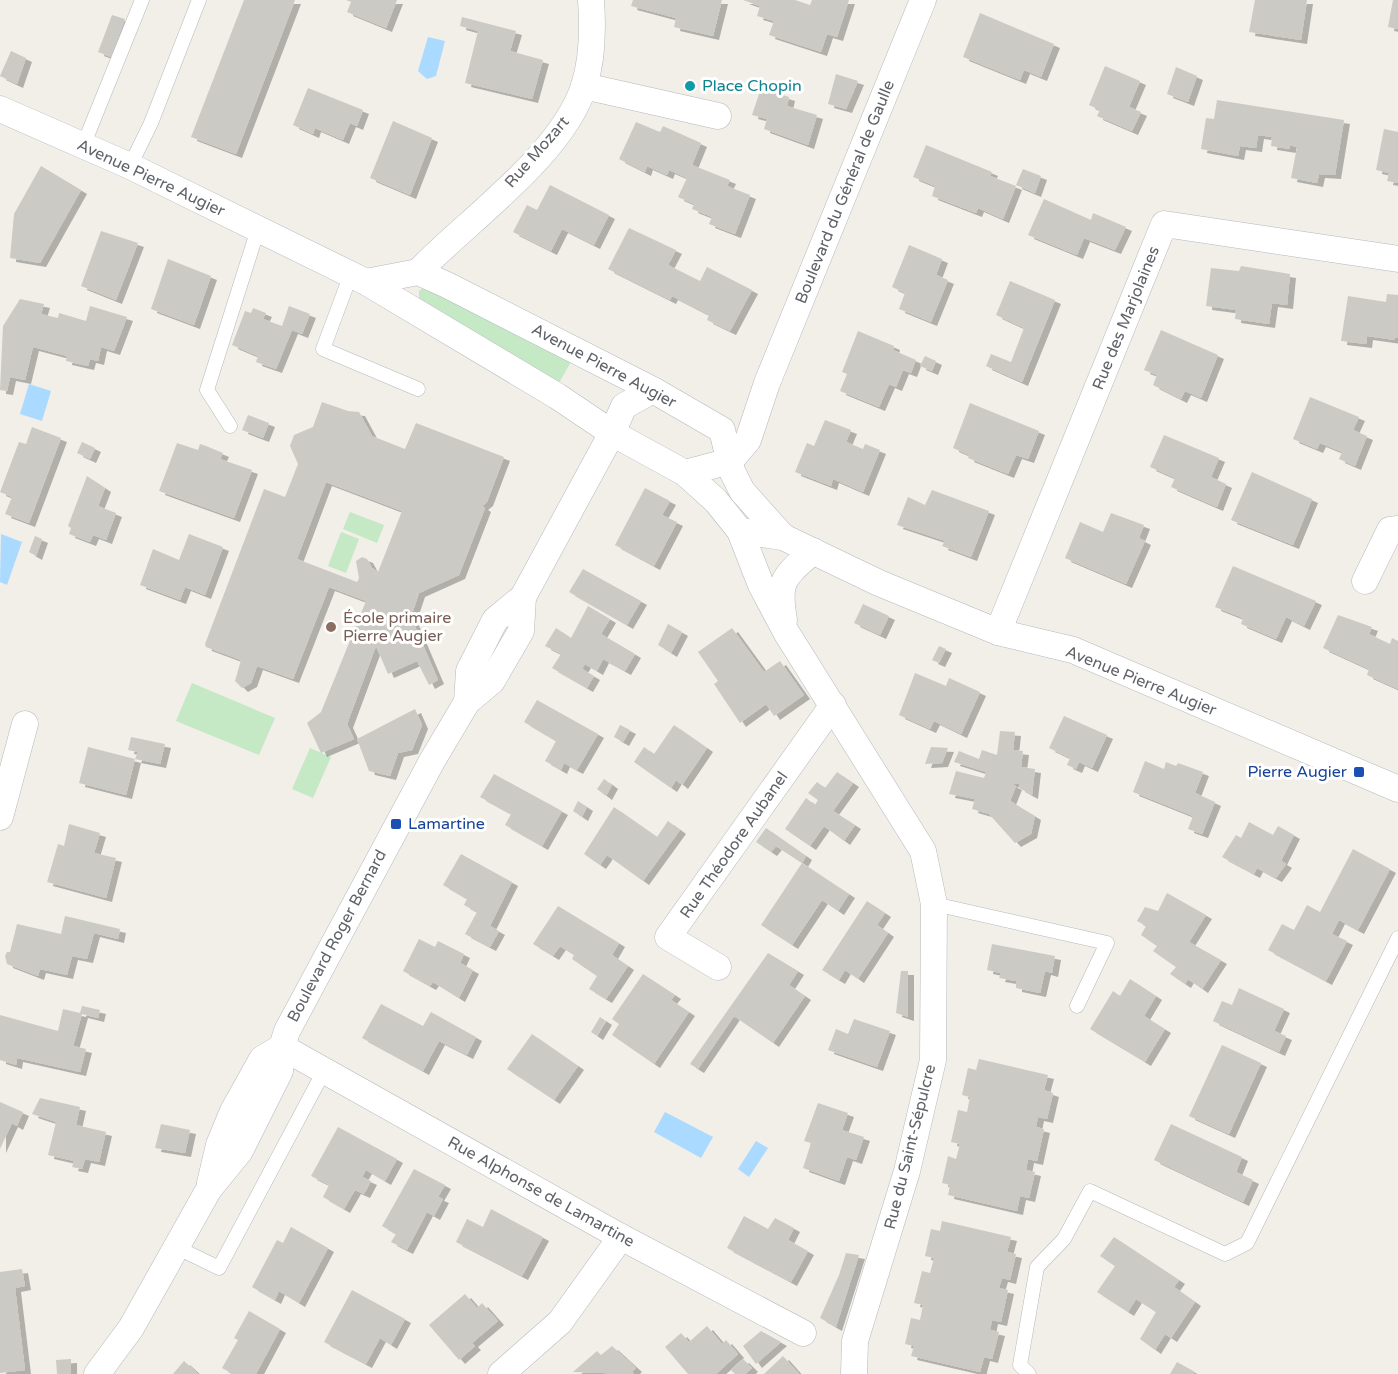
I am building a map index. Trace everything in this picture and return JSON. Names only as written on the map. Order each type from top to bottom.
[{"type":"street","name":"Rue Mozart","points":[[418,272],[526,170],[567,123],[584,86],[593,33],[591,0]]},
{"type":"street","name":"Boulevard du Général de Gaulle","points":[[730,461],[748,440],[767,383],[923,0]]},
{"type":"street","points":[[584,86],[718,116]]},
{"type":"street","name":"Avenue Pierre Augier","points":[[0,110],[130,166],[358,278],[557,396],[612,433],[686,473],[716,501],[740,531],[783,537],[879,583],[998,632],[1072,650],[1398,789]]},
{"type":"street","name":"Rue des Marjolaines","points":[[998,632],[1164,224],[1398,259]]},
{"type":"street","name":"Avenue Pierre Augier","points":[[418,272],[653,390],[722,430],[732,471],[742,491],[783,537]]},
{"type":"street","points":[[358,278],[418,272]]},
{"type":"street","points":[[722,430],[767,383]]},
{"type":"street","name":"Boulevard Roger Bernard","points":[[282,1047],[287,1031],[396,824],[467,702],[469,671],[495,621],[523,597],[612,433],[624,406],[653,390]]},
{"type":"street","points":[[686,473],[730,461]]},
{"type":"street","points":[[1365,581],[1390,530],[1398,529]]},
{"type":"street","name":"Rue du Saint-Sépulcre","points":[[740,531],[761,585],[786,632],[923,851],[934,904],[933,1060],[907,1171],[855,1341],[854,1374]]},
{"type":"street","name":"Rue du Saint-Sépulcre","points":[[786,632],[780,599],[784,576],[813,551]]},
{"type":"street","name":"Rue Théodore Aubanel","points":[[718,967],[668,937],[833,705]]},
{"type":"street","points":[[0,817],[25,724]]},
{"type":"street","points":[[98,1374],[131,1328],[209,1189],[219,1145],[233,1111],[262,1059],[282,1047]]},
{"type":"street","name":"Rue Alphonse de Lamartine","points":[[282,1047],[621,1237],[803,1333]]},
{"type":"street","points":[[501,1374],[560,1322],[621,1237]]},
{"type":"lane","points":[[83,146],[142,0]]},
{"type":"lane","points":[[130,166],[151,123],[199,0]]},
{"type":"lane","points":[[230,426],[207,390],[258,229]]},
{"type":"lane","points":[[358,278],[323,349],[418,389]]},
{"type":"lane","points":[[934,904],[1107,943],[1077,1006]]},
{"type":"lane","points":[[1029,1374],[1020,1365],[1037,1267],[1065,1239],[1090,1191],[1225,1254],[1247,1243],[1398,938]]},
{"type":"lane","points":[[176,1247],[219,1268],[324,1071]]},
{"type":"green space","points":[[423,288],[572,360],[559,383],[419,301],[419,291]]},
{"type":"green space","points":[[350,512],[384,525],[377,543],[343,529]]},
{"type":"green space","points":[[341,532],[359,539],[346,573],[328,566]]},
{"type":"green space","points":[[192,683],[275,718],[259,755],[176,721]]},
{"type":"green space","points":[[310,748],[331,757],[313,798],[292,789]]},
{"type":"water","points":[[428,37],[445,41],[436,76],[427,79],[418,71]]},
{"type":"water","points":[[29,384],[51,391],[42,421],[20,414]]},
{"type":"water","points":[[1,534],[22,542],[7,585],[0,582]]},
{"type":"water","points":[[665,1112],[713,1137],[701,1158],[654,1132]]},
{"type":"water","points":[[756,1141],[768,1148],[749,1177],[738,1169]]},
{"type":"building","points":[[244,0],[295,0],[236,154],[191,137]]},
{"type":"building","points":[[346,0],[397,0],[386,28],[347,12],[351,2]]},
{"type":"building","points":[[633,0],[722,0],[713,36],[674,27],[676,18],[631,6]]},
{"type":"building","points":[[743,0],[795,0],[810,5],[812,0],[849,0],[837,37],[827,34],[821,52],[769,35],[774,21],[757,16],[760,6]]},
{"type":"building","points":[[1255,0],[1307,0],[1301,40],[1249,32]]},
{"type":"building","points":[[1393,0],[1398,0],[1398,29],[1388,27]]},
{"type":"building","points":[[980,13],[1054,44],[1041,77],[1024,70],[1020,80],[963,57]]},
{"type":"building","points":[[112,15],[125,19],[111,57],[98,52]]},
{"type":"building","points":[[462,17],[516,31],[510,51],[543,60],[532,99],[465,83],[478,31],[460,26]]},
{"type":"building","points":[[11,51],[26,58],[17,84],[0,76]]},
{"type":"building","points":[[1105,66],[1140,81],[1129,107],[1141,112],[1132,131],[1097,116],[1100,110],[1089,105]]},
{"type":"building","points":[[1176,67],[1197,76],[1188,102],[1167,94]]},
{"type":"building","points":[[836,74],[858,81],[846,109],[828,104]]},
{"type":"building","points":[[308,88],[363,110],[357,126],[350,123],[343,140],[315,128],[313,134],[293,125]]},
{"type":"building","points":[[761,88],[789,97],[787,106],[817,115],[808,145],[764,129],[767,119],[752,115]]},
{"type":"building","points":[[1217,100],[1344,120],[1335,175],[1319,174],[1317,183],[1291,178],[1297,147],[1290,145],[1290,149],[1271,146],[1272,137],[1258,135],[1256,148],[1240,146],[1238,156],[1201,149],[1206,118],[1214,119]]},
{"type":"building","points":[[393,121],[432,138],[410,195],[370,178]]},
{"type":"building","points":[[636,122],[660,132],[663,126],[701,143],[692,165],[730,180],[727,186],[750,195],[735,234],[709,224],[712,217],[692,209],[694,204],[678,197],[687,178],[669,170],[667,175],[647,166],[645,172],[619,159]]},
{"type":"building","points":[[1384,129],[1398,132],[1398,183],[1387,181],[1389,173],[1376,170]]},
{"type":"building","points":[[926,145],[992,172],[990,176],[1016,186],[1003,219],[978,208],[976,213],[932,196],[935,186],[913,177]]},
{"type":"building","points":[[41,166],[81,190],[40,263],[10,258],[14,214]]},
{"type":"building","points":[[1023,169],[1041,176],[1035,193],[1016,185]]},
{"type":"building","points":[[550,185],[609,215],[594,245],[562,229],[551,251],[513,232],[527,205],[537,210]]},
{"type":"building","points":[[1044,199],[1091,220],[1093,213],[1126,227],[1115,250],[1084,238],[1077,255],[1028,235]]},
{"type":"building","points":[[629,228],[676,250],[668,265],[700,281],[707,267],[752,290],[730,331],[707,320],[709,315],[672,296],[670,300],[608,269]]},
{"type":"building","points":[[101,231],[138,243],[116,300],[81,286]]},
{"type":"building","points":[[909,245],[942,259],[936,275],[948,280],[931,322],[899,309],[905,293],[892,287]]},
{"type":"building","points":[[168,259],[211,276],[194,325],[151,309]]},
{"type":"building","points":[[1241,266],[1290,274],[1287,305],[1272,303],[1269,324],[1235,319],[1236,310],[1206,306],[1211,268],[1239,271]]},
{"type":"building","points":[[1010,281],[1055,300],[1022,382],[986,366],[991,354],[1011,362],[1024,328],[996,315]]},
{"type":"building","points":[[1387,294],[1398,295],[1398,338],[1395,340],[1367,336],[1366,344],[1341,341],[1348,296],[1386,302]]},
{"type":"building","points":[[20,299],[44,304],[41,314],[58,318],[59,313],[86,321],[90,306],[127,317],[114,351],[101,347],[98,361],[90,359],[88,366],[66,361],[67,356],[33,347],[25,380],[10,377],[7,391],[0,390],[3,326]]},
{"type":"building","points":[[289,306],[310,314],[302,334],[292,330],[276,369],[256,362],[258,356],[232,345],[245,311],[251,313],[253,308],[266,313],[263,319],[282,326]]},
{"type":"building","points":[[1161,330],[1218,355],[1201,398],[1185,391],[1181,399],[1153,385],[1157,375],[1144,370]]},
{"type":"building","points":[[858,331],[894,346],[893,350],[916,360],[911,373],[903,370],[896,387],[889,384],[879,407],[840,391],[847,374],[842,372]]},
{"type":"building","points":[[925,356],[936,361],[932,371],[920,366]]},
{"type":"building","points":[[1310,397],[1359,417],[1353,430],[1367,436],[1355,466],[1339,459],[1342,452],[1320,443],[1317,449],[1293,439]]},
{"type":"building","points":[[322,402],[348,411],[359,412],[372,436],[405,449],[416,423],[504,457],[487,502],[482,506],[485,508],[459,575],[419,593],[411,617],[438,680],[429,685],[417,661],[388,674],[376,646],[347,724],[354,739],[321,753],[307,723],[321,712],[366,601],[329,587],[293,679],[257,666],[251,683],[242,688],[235,681],[241,660],[206,647],[205,644],[264,489],[285,497],[298,464],[290,446],[294,435],[313,427]],"holes":[[[326,482],[402,511],[378,572],[372,568],[367,559],[362,557],[356,561],[359,578],[357,582],[297,559]]]},
{"type":"building","points":[[970,403],[1039,431],[1028,459],[1016,455],[1008,474],[968,458],[969,455],[953,448]]},
{"type":"building","points":[[248,415],[269,423],[263,438],[242,430]]},
{"type":"building","points":[[825,420],[851,430],[846,442],[863,449],[865,444],[880,450],[863,492],[833,479],[831,486],[795,472],[807,443],[814,446]]},
{"type":"building","points":[[32,427],[61,438],[29,523],[5,514],[12,497],[0,492],[19,442],[26,444]]},
{"type":"building","points":[[1164,435],[1219,458],[1211,477],[1226,484],[1217,507],[1171,487],[1175,478],[1150,467]]},
{"type":"building","points":[[82,442],[95,448],[90,459],[77,453]]},
{"type":"building","points":[[177,443],[198,450],[200,444],[206,446],[223,453],[220,459],[252,470],[234,518],[159,491]]},
{"type":"building","points":[[1252,472],[1312,499],[1293,545],[1231,520]]},
{"type":"building","points":[[87,476],[105,488],[98,506],[116,513],[106,540],[93,535],[90,542],[69,534],[71,528],[68,526]]},
{"type":"building","points":[[645,488],[670,501],[662,515],[677,522],[654,566],[615,545]]},
{"type":"building","points":[[932,490],[989,511],[971,557],[942,546],[945,541],[897,525],[908,497],[925,505]]},
{"type":"building","points":[[1111,513],[1144,525],[1139,538],[1145,541],[1126,584],[1065,558],[1080,522],[1103,532]]},
{"type":"building","points":[[189,534],[223,547],[205,595],[185,587],[180,600],[140,585],[153,549],[179,560]]},
{"type":"building","points":[[35,536],[42,539],[36,556],[29,552]]},
{"type":"building","points":[[1233,566],[1316,601],[1304,626],[1286,617],[1276,639],[1241,624],[1243,618],[1215,607]]},
{"type":"building","points":[[583,569],[641,601],[627,625],[569,592]]},
{"type":"building","points":[[863,604],[889,616],[880,635],[854,623]]},
{"type":"building","points":[[588,606],[610,619],[601,634],[635,654],[625,671],[603,659],[597,671],[585,664],[582,669],[594,676],[587,688],[552,668],[561,654],[545,646],[556,628],[571,638]]},
{"type":"building","points":[[1338,615],[1372,627],[1369,634],[1390,644],[1392,638],[1398,641],[1398,689],[1367,675],[1369,669],[1323,648]]},
{"type":"building","points":[[668,624],[682,632],[671,653],[658,645]]},
{"type":"building","points":[[732,628],[764,672],[780,661],[804,695],[774,716],[766,704],[740,723],[714,684],[718,681],[698,652]]},
{"type":"building","points":[[939,646],[946,649],[939,663],[932,660]]},
{"type":"building","points":[[915,673],[946,686],[949,678],[980,692],[961,734],[934,721],[930,729],[899,715]]},
{"type":"building","points":[[537,700],[598,734],[577,770],[564,763],[561,770],[545,761],[556,741],[524,722]]},
{"type":"building","points":[[415,709],[422,725],[412,750],[398,753],[390,776],[369,771],[357,739]]},
{"type":"building","points":[[1064,716],[1107,735],[1092,768],[1079,762],[1076,769],[1067,765],[1070,758],[1049,748]]},
{"type":"building","points":[[620,725],[630,730],[623,742],[614,737]]},
{"type":"building","points":[[674,725],[707,748],[682,785],[676,780],[671,788],[634,762],[644,747],[654,754]]},
{"type":"building","points":[[1000,731],[1015,732],[1013,750],[1023,751],[1021,767],[1035,769],[1032,795],[1019,788],[1020,784],[1010,783],[1016,786],[1010,801],[1035,816],[1031,834],[1015,843],[989,814],[972,809],[975,799],[949,794],[956,771],[984,778],[986,772],[954,762],[959,751],[979,759],[982,750],[997,755]]},
{"type":"building","points":[[131,737],[165,744],[160,764],[135,759],[138,752],[128,750]]},
{"type":"building","points":[[88,747],[135,759],[126,795],[79,783]]},
{"type":"building","points":[[931,747],[948,748],[942,763],[925,764]]},
{"type":"building","points":[[1145,761],[1164,769],[1166,762],[1176,766],[1178,763],[1203,772],[1195,793],[1215,802],[1202,834],[1188,829],[1193,816],[1133,792]]},
{"type":"building","points":[[837,772],[853,783],[833,811],[855,825],[844,841],[824,826],[810,846],[785,829],[806,798],[815,805],[818,800],[808,793],[817,782],[825,788]]},
{"type":"building","points":[[494,774],[562,811],[542,846],[505,825],[511,814],[480,797]]},
{"type":"building","points":[[604,779],[612,785],[606,796],[597,789]]},
{"type":"building","points":[[578,801],[587,807],[582,817],[573,811]]},
{"type":"building","points":[[614,807],[657,837],[668,821],[680,830],[643,881],[607,855],[600,865],[584,854]]},
{"type":"building","points":[[1249,822],[1273,835],[1278,826],[1294,835],[1281,861],[1286,864],[1276,878],[1257,868],[1254,874],[1222,857],[1236,835],[1241,838]]},
{"type":"building","points":[[69,824],[100,833],[94,853],[116,858],[106,898],[47,882],[58,844],[64,846]]},
{"type":"building","points":[[766,828],[806,856],[802,863],[776,846],[771,852],[756,842]]},
{"type":"building","points":[[1353,849],[1390,869],[1358,930],[1339,920],[1332,934],[1347,941],[1326,981],[1268,950],[1282,924],[1294,930],[1307,905],[1320,912]]},
{"type":"building","points":[[461,854],[512,882],[490,926],[499,931],[490,947],[465,934],[477,912],[464,905],[467,899],[443,885]]},
{"type":"building","points":[[802,863],[849,894],[838,911],[822,900],[792,945],[761,925]]},
{"type":"building","points":[[1167,893],[1206,915],[1189,942],[1221,960],[1202,989],[1188,979],[1185,984],[1170,974],[1176,967],[1153,951],[1157,946],[1141,935],[1146,926],[1137,921],[1145,907],[1158,911]]},
{"type":"building","points":[[867,901],[885,913],[877,925],[888,933],[858,979],[845,970],[839,980],[822,970]]},
{"type":"building","points":[[558,906],[619,943],[612,955],[628,966],[606,999],[589,989],[597,976],[572,959],[574,955],[560,946],[553,956],[533,944]]},
{"type":"building","points":[[65,916],[120,929],[118,939],[94,933],[87,959],[72,956],[67,975],[40,969],[38,976],[7,964],[5,956],[7,952],[10,952],[17,924],[61,934]]},
{"type":"building","points":[[419,939],[435,947],[438,941],[464,954],[460,963],[473,970],[459,998],[433,982],[430,986],[403,971]]},
{"type":"building","points":[[992,944],[1055,956],[1052,973],[1045,971],[1040,993],[1016,988],[1016,981],[999,978],[1001,973],[987,970]]},
{"type":"building","points":[[768,953],[798,971],[789,985],[805,996],[773,1043],[734,1016],[698,1069],[690,1064]]},
{"type":"building","points":[[901,971],[908,971],[908,1017],[896,1013]]},
{"type":"building","points":[[643,974],[675,995],[671,1000],[689,1012],[654,1064],[612,1035],[619,1024],[612,1019]]},
{"type":"building","points":[[1130,979],[1156,996],[1144,1016],[1165,1029],[1145,1062],[1090,1029],[1113,991],[1120,996]]},
{"type":"building","points":[[1239,988],[1284,1009],[1274,1031],[1286,1036],[1279,1052],[1213,1021],[1222,1001],[1232,1005]]},
{"type":"building","points":[[381,1004],[423,1026],[431,1012],[476,1037],[467,1055],[439,1041],[423,1071],[362,1038]]},
{"type":"building","points":[[82,1006],[100,1010],[98,1018],[82,1014],[73,1046],[86,1049],[80,1072],[17,1058],[16,1065],[0,1060],[0,1015],[58,1031],[63,1009],[80,1013]]},
{"type":"building","points":[[600,1017],[606,1021],[597,1036],[591,1032]]},
{"type":"building","points":[[854,1019],[890,1031],[877,1067],[828,1050],[836,1029],[848,1034]]},
{"type":"building","points":[[532,1034],[578,1066],[554,1100],[507,1069]]},
{"type":"building","points":[[1222,1045],[1261,1063],[1229,1134],[1189,1116]]},
{"type":"building","points":[[979,1059],[1048,1075],[1044,1090],[1053,1093],[1047,1119],[1038,1117],[1036,1127],[1044,1129],[1037,1161],[1028,1159],[1026,1170],[1035,1172],[1029,1198],[1020,1196],[1017,1211],[948,1195],[950,1185],[942,1183],[948,1156],[956,1159],[960,1144],[951,1142],[958,1110],[967,1112],[970,1097],[962,1095],[968,1068],[976,1070]]},
{"type":"building","points":[[40,1098],[80,1107],[76,1125],[106,1132],[99,1162],[85,1159],[82,1169],[72,1167],[74,1161],[48,1155],[56,1122],[32,1114]]},
{"type":"building","points":[[0,1102],[23,1112],[17,1126],[12,1123],[0,1149]]},
{"type":"building","points":[[818,1103],[848,1113],[842,1130],[864,1137],[856,1160],[847,1157],[839,1181],[803,1168],[811,1143],[804,1141]]},
{"type":"building","points":[[161,1124],[190,1130],[185,1153],[155,1148]]},
{"type":"building","points":[[1171,1124],[1242,1157],[1236,1172],[1253,1180],[1243,1202],[1154,1160]]},
{"type":"building","points":[[338,1127],[397,1159],[385,1181],[366,1170],[362,1177],[371,1181],[364,1194],[355,1190],[344,1209],[323,1197],[329,1185],[311,1176]]},
{"type":"building","points":[[414,1169],[445,1185],[438,1197],[443,1199],[434,1216],[427,1212],[407,1250],[391,1242],[396,1234],[382,1226]]},
{"type":"building","points":[[491,1209],[543,1237],[522,1276],[456,1242],[467,1219],[483,1227]]},
{"type":"building","points":[[744,1216],[768,1229],[775,1218],[794,1228],[788,1240],[808,1251],[791,1282],[727,1248]]},
{"type":"building","points":[[942,1221],[1011,1237],[1007,1252],[1016,1254],[1010,1280],[1002,1278],[999,1288],[1008,1290],[1001,1322],[992,1320],[990,1330],[999,1332],[992,1359],[984,1357],[980,1372],[911,1356],[914,1346],[905,1344],[911,1318],[920,1320],[923,1305],[914,1303],[922,1271],[930,1273],[934,1258],[925,1256],[931,1229],[940,1231]]},
{"type":"building","points":[[291,1227],[328,1248],[299,1303],[279,1291],[275,1300],[252,1287],[277,1240],[283,1243]]},
{"type":"building","points":[[1114,1237],[1179,1280],[1174,1287],[1195,1302],[1171,1338],[1165,1334],[1155,1350],[1140,1339],[1156,1312],[1136,1299],[1128,1312],[1097,1292],[1115,1266],[1100,1256]]},
{"type":"building","points":[[846,1253],[859,1255],[836,1327],[820,1318]]},
{"type":"building","points":[[22,1269],[25,1286],[15,1288],[25,1370],[0,1373],[0,1272]]},
{"type":"building","points":[[352,1290],[405,1319],[391,1345],[380,1338],[366,1364],[324,1342]]},
{"type":"building","points":[[465,1294],[477,1308],[482,1303],[498,1321],[472,1343],[475,1346],[459,1360],[429,1325]]},
{"type":"building","points":[[249,1311],[280,1329],[256,1374],[233,1374],[222,1368],[238,1340],[234,1338]]},
{"type":"building","points":[[707,1326],[722,1344],[726,1340],[738,1354],[716,1374],[688,1374],[665,1347],[681,1333],[689,1342]]},
{"type":"building","points":[[761,1331],[781,1342],[756,1364],[743,1346]]},
{"type":"building","points":[[612,1346],[636,1368],[632,1372],[634,1374],[573,1372],[597,1351],[601,1355]]},
{"type":"building","points":[[783,1356],[799,1374],[764,1374]]},
{"type":"building","points":[[71,1359],[71,1374],[57,1374],[56,1360]]},
{"type":"building","points":[[743,1359],[752,1368],[745,1374],[735,1374],[731,1370]]},
{"type":"building","points":[[184,1361],[198,1374],[173,1374]]},
{"type":"building","points":[[1177,1362],[1195,1372],[1193,1374],[1170,1374]]},
{"type":"place","name":"Place Chopin","points":[[690,86]]},
{"type":"place","name":"École primaire Pierre Augier","points":[[331,627]]},
{"type":"place","name":"Pierre Augier","points":[[1359,772]]},
{"type":"place","name":"Lamartine","points":[[396,824]]}]
